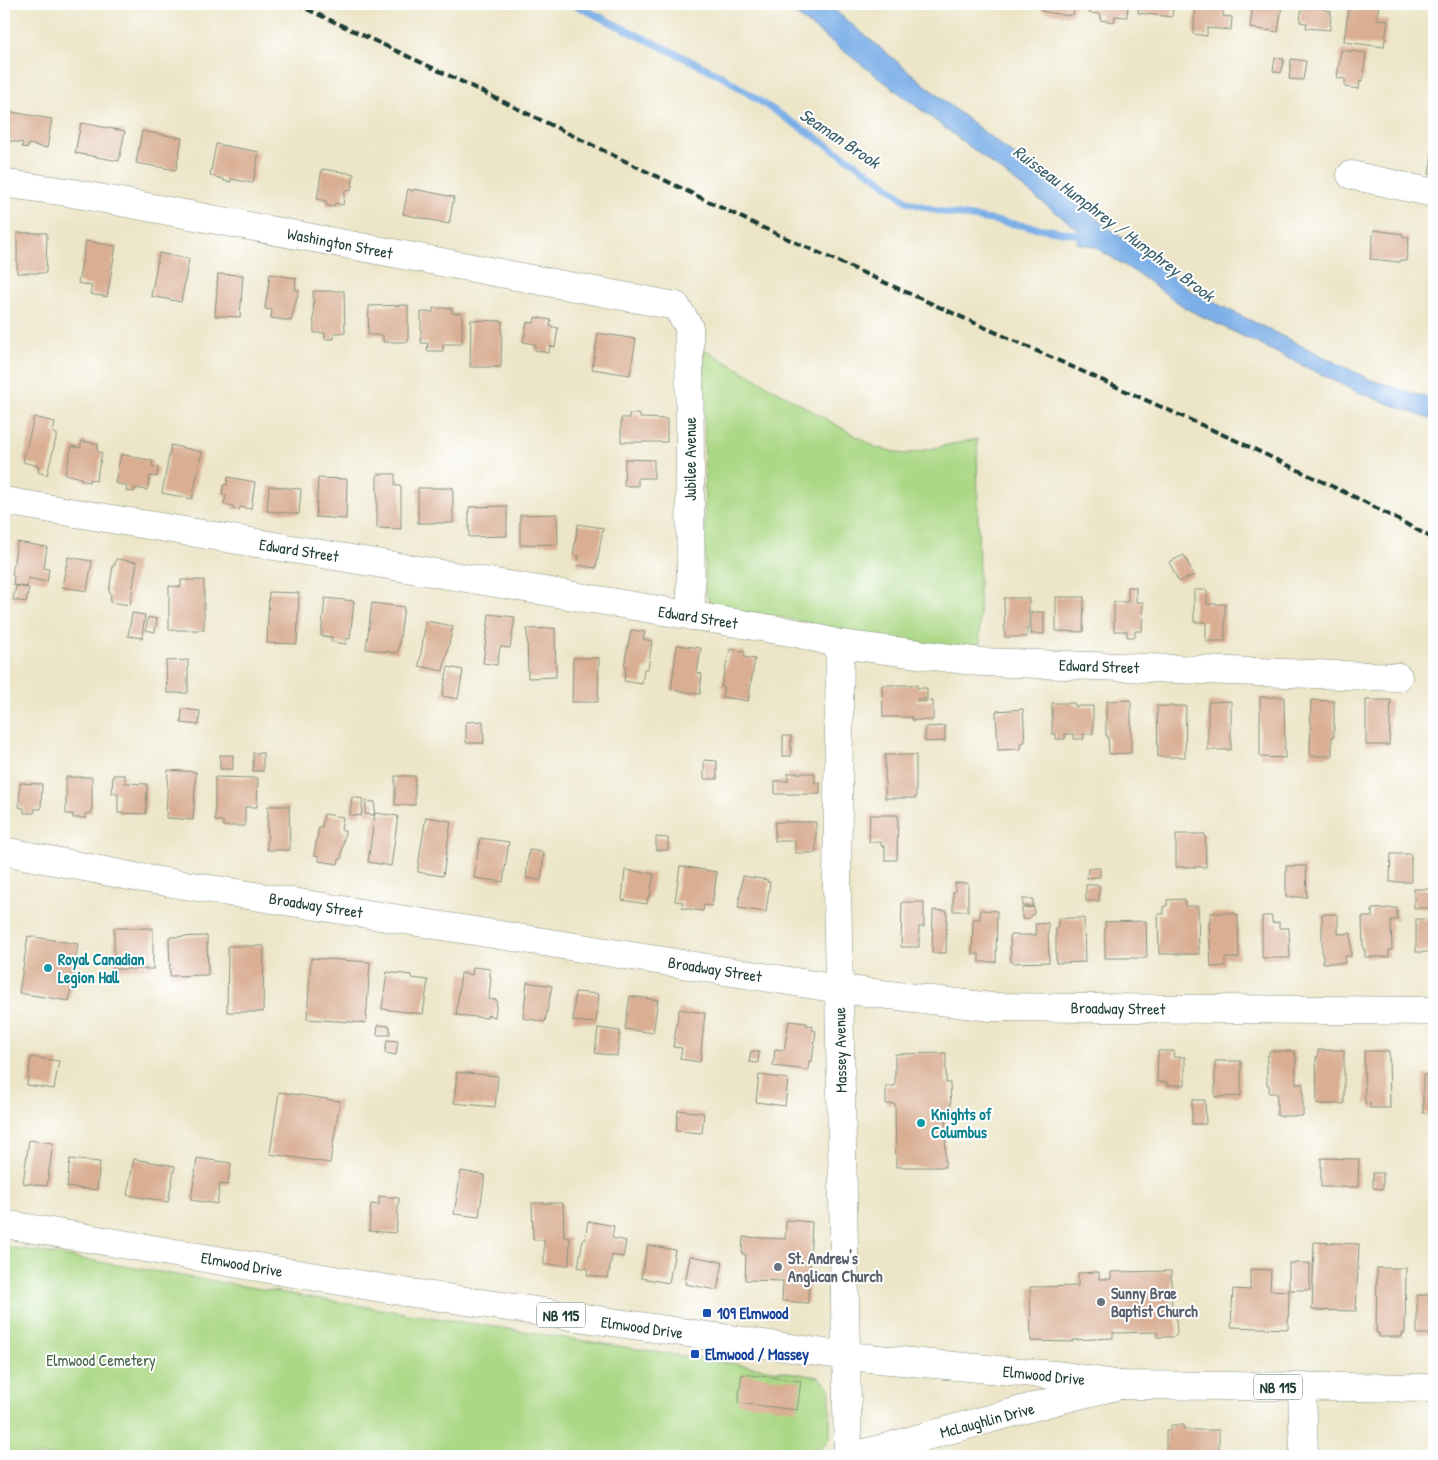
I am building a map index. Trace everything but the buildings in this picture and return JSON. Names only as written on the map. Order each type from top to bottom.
[{"type":"street","points":[[1351,174],[1434,193]]},
{"type":"street","name":"Washington Street","points":[[4,185],[67,192],[676,306]]},
{"type":"street","name":"Jubilee Avenue","points":[[676,306],[689,327],[691,616]]},
{"type":"street","name":"Edward Street","points":[[4,501],[796,633],[840,644],[981,662],[1398,677]]},
{"type":"street","name":"Massey Avenue","points":[[840,644],[837,885],[838,989],[848,1456]]},
{"type":"street","name":"Broadway Street","points":[[4,851],[144,878],[838,989],[991,1007],[1434,1011]]},
{"type":"street","name":"Elmwood Drive","points":[[4,1224],[405,1292],[846,1356],[1065,1376],[1121,1385],[1434,1388]]},
{"type":"street","name":"McLaughlin Drive","points":[[854,1456],[1054,1401],[1121,1385]]},
{"type":"street","points":[[1302,1388],[1304,1456]]},
{"type":"green space","points":[[704,349],[877,448],[905,454],[977,439],[980,650],[874,637],[790,619],[715,607],[710,602],[705,592]]},
{"type":"green space","name":"Elmwood Cemetery","points":[[4,1246],[404,1313],[819,1377],[830,1388],[830,1438],[821,1448],[788,1456],[4,1456]]},
{"type":"water","points":[[782,4],[827,4],[957,111],[1191,291],[1371,380],[1434,400],[1434,419],[1353,390],[1187,309],[1138,274],[1095,247],[1077,243],[1079,230]]},
{"type":"waterway","name":"Seaman Brook","points":[[573,4],[720,75],[879,179],[908,202],[942,212],[1086,236]]},
{"type":"railway","points":[[296,4],[450,76],[757,225],[1237,441],[1363,501],[1434,539]]},
{"type":"place","name":"Royal Canadian Legion Hall","points":[[48,968]]},
{"type":"place","name":"Knights of Columbus","points":[[921,1123]]},
{"type":"place","name":"St. Andrew's Anglican Church","points":[[778,1267]]},
{"type":"place","name":"Sunny Brae Baptist Church","points":[[1101,1302]]},
{"type":"place","name":"109 Elmwood","points":[[707,1313]]},
{"type":"place","name":"Elmwood / Massey","points":[[695,1354]]},
{"type":"water label","name":"Ruisseau Humphrey / Humphrey Brook","points":[[1114,223]]}]
